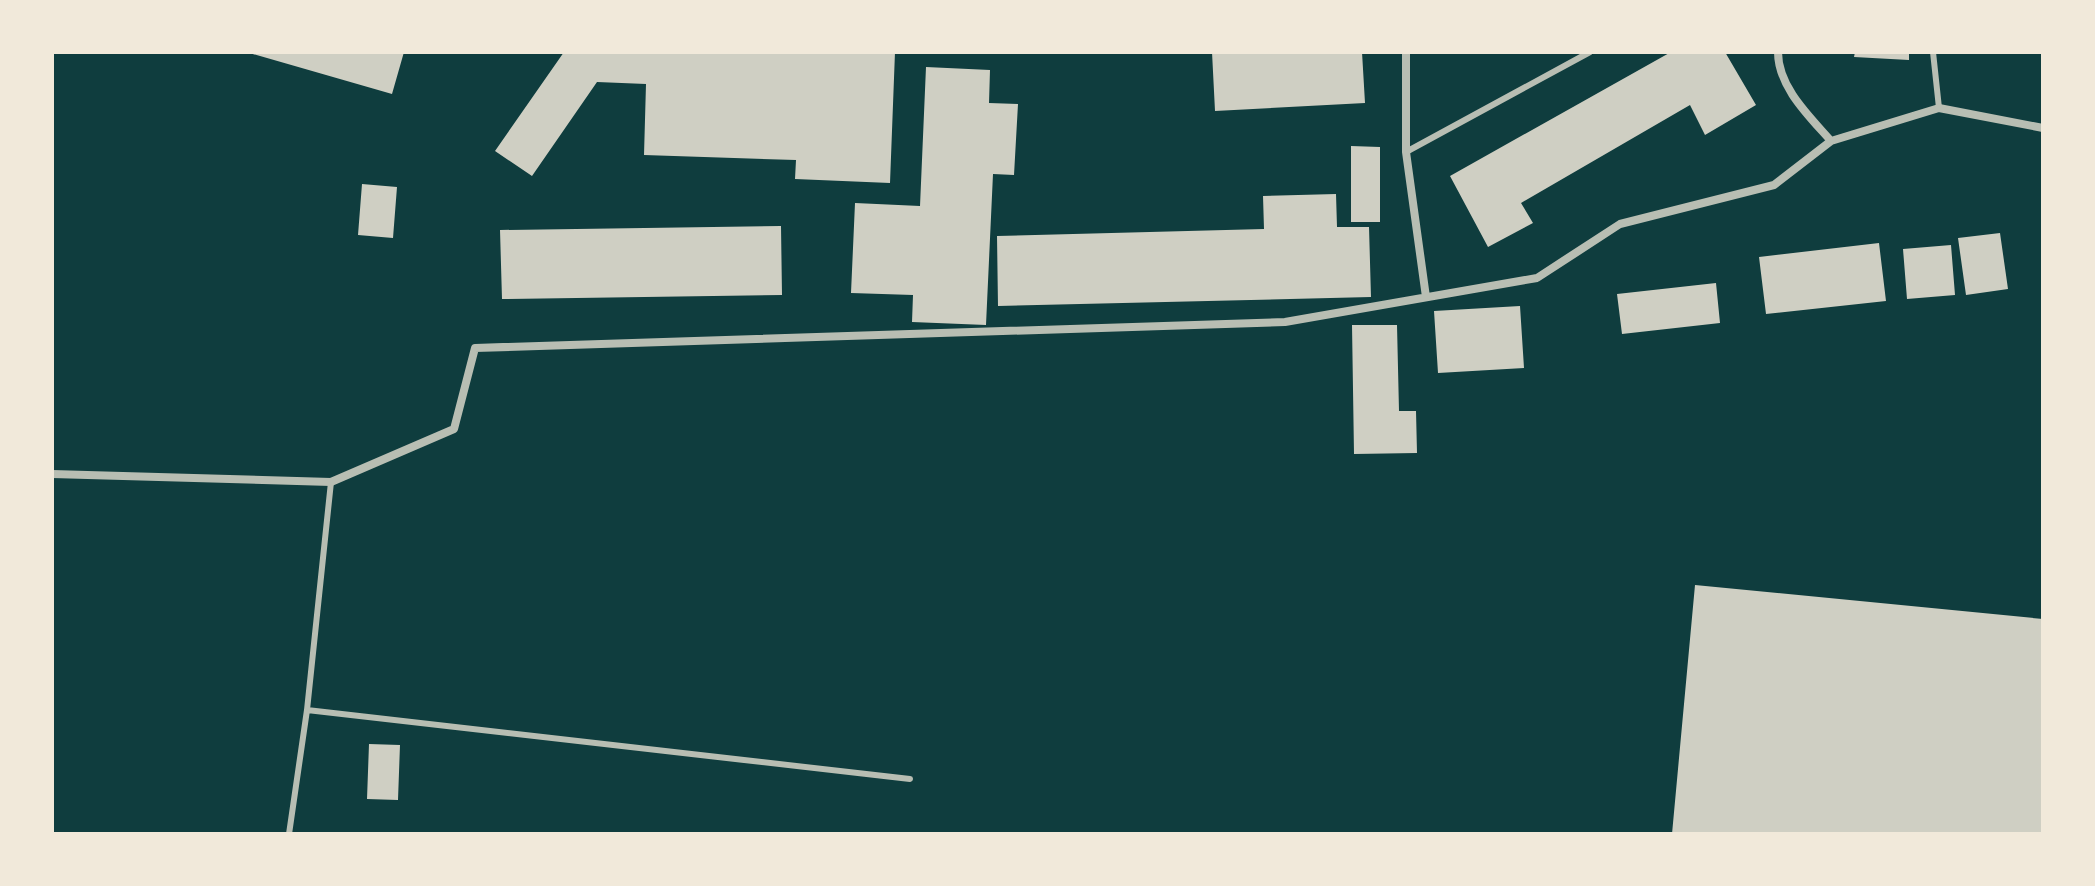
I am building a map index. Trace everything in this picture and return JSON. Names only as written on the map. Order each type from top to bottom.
[{"type":"street","points":[[1406,52],[1406,152],[1426,297]]},
{"type":"street","points":[[1778,52],[1778,67],[1801,108],[1831,141]]},
{"type":"street","points":[[52,474],[331,482],[454,429],[475,348],[1285,322],[1537,278],[1620,224],[1774,185],[1831,141],[1939,108],[2043,128]]},
{"type":"lane","points":[[1406,152],[1590,52]]},
{"type":"lane","points":[[1933,52],[1939,108]]},
{"type":"lane","points":[[289,834],[307,710],[331,482]]},
{"type":"lane","points":[[307,710],[910,779]]},
{"type":"building","points":[[246,52],[404,52],[392,94]]},
{"type":"building","points":[[564,52],[895,52],[890,183],[795,179],[796,160],[644,155],[646,84],[597,82],[532,176],[495,151]]},
{"type":"building","points":[[1212,52],[1362,52],[1365,103],[1215,111]]},
{"type":"building","points":[[1671,52],[1725,52],[1756,105],[1705,135],[1690,105],[1521,203],[1533,223],[1488,247],[1450,176]]},
{"type":"building","points":[[1855,52],[1909,52],[1909,60],[1854,57]]},
{"type":"building","points":[[926,67],[990,70],[989,103],[1018,104],[1014,175],[993,174],[986,325],[912,322],[913,295],[851,293],[855,203],[920,206]]},
{"type":"building","points":[[1351,146],[1380,147],[1380,222],[1351,222]]},
{"type":"building","points":[[362,184],[397,187],[393,238],[358,235]]},
{"type":"building","points":[[1336,194],[1337,227],[1369,227],[1371,297],[998,306],[997,236],[1264,229],[1263,196]]},
{"type":"building","points":[[781,226],[782,295],[502,299],[500,230]]},
{"type":"building","points":[[2000,233],[2008,289],[1966,295],[1958,238]]},
{"type":"building","points":[[1879,243],[1886,301],[1766,314],[1759,257]]},
{"type":"building","points":[[1951,245],[1955,295],[1907,299],[1903,249]]},
{"type":"building","points":[[1716,283],[1720,323],[1622,334],[1617,294]]},
{"type":"building","points":[[1520,306],[1524,368],[1438,373],[1434,311]]},
{"type":"building","points":[[1352,325],[1397,325],[1399,411],[1416,411],[1417,453],[1354,454]]},
{"type":"building","points":[[1695,585],[2043,619],[2043,834],[1672,834]]},
{"type":"building","points":[[369,744],[400,745],[398,800],[367,799]]}]
